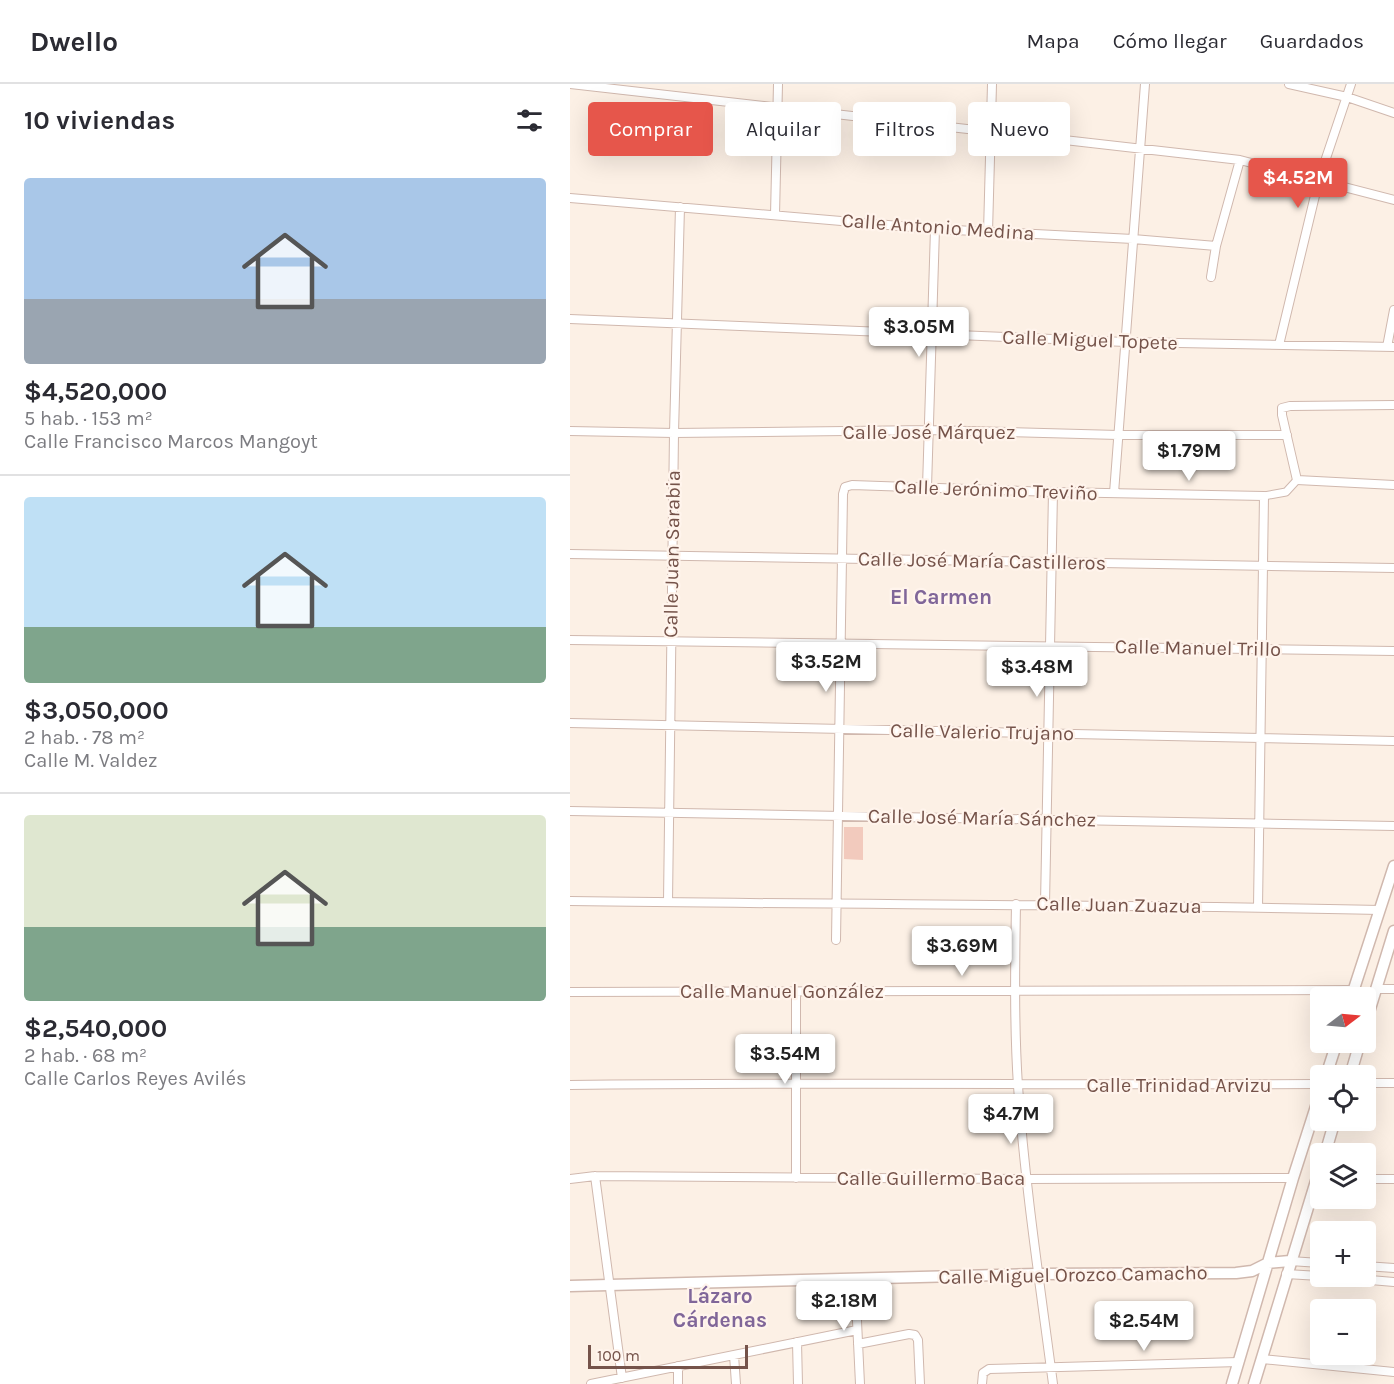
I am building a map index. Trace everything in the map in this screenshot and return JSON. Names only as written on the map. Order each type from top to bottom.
[{"type":"street","points":[[570,84],[726,102]]},
{"type":"street","points":[[778,84],[778,102]]},
{"type":"street","points":[[992,84],[992,102]]},
{"type":"street","points":[[1114,493],[1145,84]]},
{"type":"street","points":[[1289,84],[1347,97],[1394,112]]},
{"type":"street","points":[[1279,345],[1319,179],[1351,84]]},
{"type":"street","points":[[841,115],[968,129]]},
{"type":"street","points":[[1070,139],[1240,160],[1394,200]]},
{"type":"street","points":[[775,215],[777,156]]},
{"type":"street","points":[[988,232],[990,156]]},
{"type":"street","points":[[1211,277],[1216,246],[1240,160]]},
{"type":"street","name":"Calle Antonio Medina","points":[[570,198],[935,229],[1133,239],[1216,246]]},
{"type":"street","name":"Calle Juan Sarabia","points":[[668,902],[670,643],[680,207]]},
{"type":"street","points":[[927,487],[935,229]]},
{"type":"street","points":[[1390,347],[1394,310]]},
{"type":"street","name":"Calle Miguel Topete","points":[[570,320],[1126,342],[1390,347]]},
{"type":"street","points":[[1394,405],[1282,408],[1297,480],[1394,486]]},
{"type":"street","name":"Calle José Márquez","points":[[570,430],[674,433],[930,430],[1118,435],[1287,435]]},
{"type":"street","name":"Calle Jerónimo Treviño","points":[[841,558],[843,494],[845,487],[852,485],[1264,496],[1286,492],[1297,480]]},
{"type":"street","points":[[1046,904],[1053,492]]},
{"type":"street","points":[[1258,907],[1264,496]]},
{"type":"street","name":"Calle José María Castilleros","points":[[570,554],[1394,568]]},
{"type":"street","points":[[836,940],[841,558]]},
{"type":"street","name":"Calle Manuel Trillo","points":[[570,640],[1394,651]]},
{"type":"street","name":"Calle Valerio Trujano","points":[[570,723],[1394,741]]},
{"type":"street","name":"Calle José María Sánchez","points":[[570,811],[1394,826]]},
{"type":"street","points":[[1355,987],[1394,866]]},
{"type":"street","name":"Calle Juan Zuazua","points":[[570,901],[1046,904],[1380,910]]},
{"type":"street","points":[[1016,904],[1015,990],[1018,1085],[1037,1274],[1053,1384]]},
{"type":"street","points":[[1394,931],[1376,989],[1394,989]]},
{"type":"street","name":"Calle Manuel González","points":[[570,992],[1015,990],[1310,993]]},
{"type":"street","points":[[796,992],[798,1082],[796,1178]]},
{"type":"street","name":"Calle Trinidad Arvizu","points":[[570,1085],[798,1082],[1018,1085],[1310,1084]]},
{"type":"street","points":[[1376,1083],[1394,1083]]},
{"type":"street","points":[[1232,1384],[1310,1125]]},
{"type":"street","points":[[595,1176],[610,1285],[616,1380]]},
{"type":"street","name":"Calle Guillermo Baca","points":[[570,1179],[595,1176],[1293,1178]]},
{"type":"street","points":[[1376,1179],[1394,1179]]},
{"type":"street","points":[[1254,1384],[1310,1202]]},
{"type":"street","name":"Calle Miguel Orozco Camacho","points":[[570,1286],[1037,1274],[1236,1273],[1252,1271],[1268,1263],[1310,1262]]},
{"type":"street","points":[[1376,1267],[1394,1268]]},
{"type":"street","points":[[1252,1271],[1264,1277],[1286,1274],[1310,1275]]},
{"type":"street","points":[[855,1279],[860,1384]]},
{"type":"street","points":[[1376,1281],[1394,1282]]},
{"type":"street","points":[[591,1384],[857,1330]]},
{"type":"street","points":[[858,1344],[909,1334],[915,1335],[918,1340],[920,1384]]},
{"type":"street","points":[[797,1342],[798,1384]]},
{"type":"street","points":[[734,1355],[736,1384]]},
{"type":"street","points":[[1262,1359],[1394,1372]]},
{"type":"street","points":[[982,1384],[983,1373],[986,1370],[1239,1362]]},
{"type":"street","points":[[678,1366],[678,1384]]},
{"type":"building","points":[[844,827],[863,827],[863,860],[844,859]]},
{"type":"district","name":"El Carmen","points":[[941,597]]},
{"type":"district","name":"Lázaro Cárdenas","points":[[720,1308]]}]
